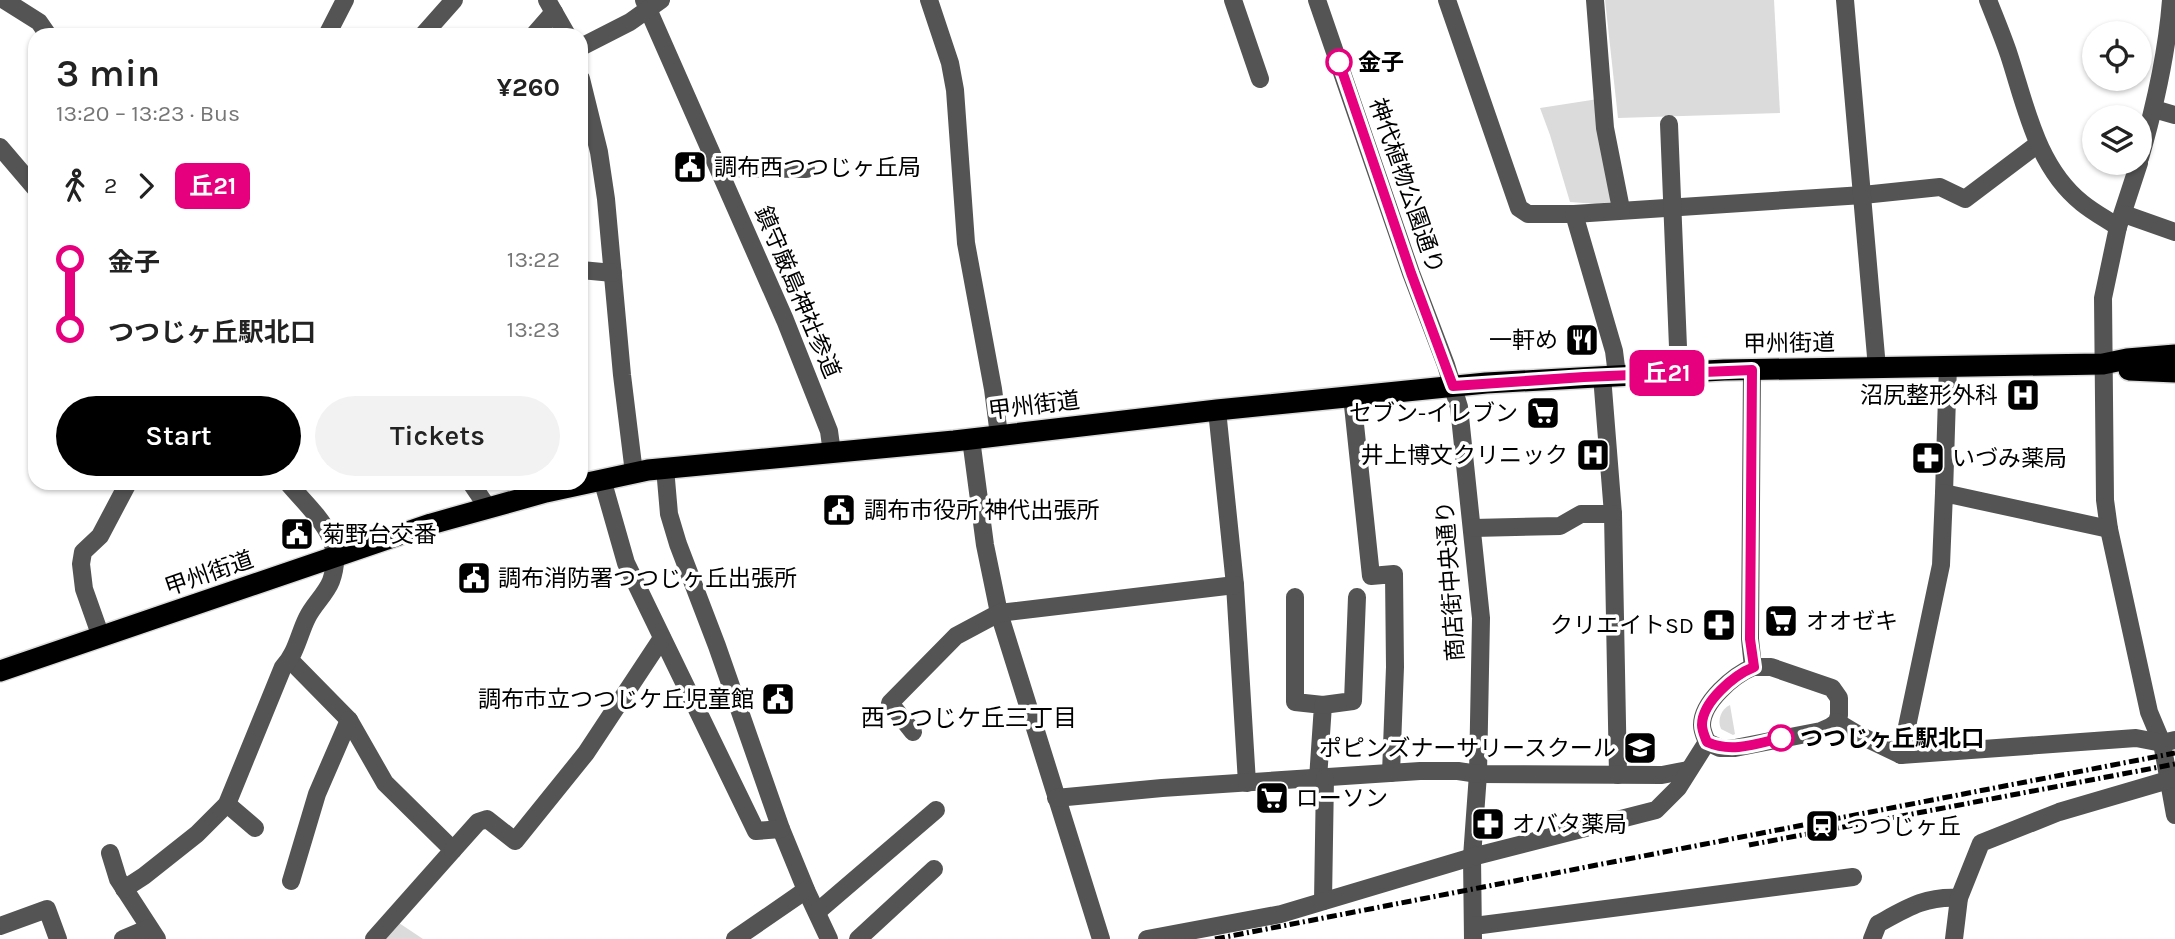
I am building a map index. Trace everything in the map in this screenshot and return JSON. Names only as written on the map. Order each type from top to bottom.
[{"type":"highway","name":"甲州街道","points":[[588,482],[665,468],[971,439],[1453,386],[1679,372],[2103,364],[2175,355]]},
{"type":"highway","name":"甲州街道","points":[[2103,364],[2127,369],[2175,372]]},
{"type":"highway","name":"甲州街道","points":[[0,671],[431,524],[555,490]]},
{"type":"street","points":[[4,0],[39,22],[43,28]]},
{"type":"street","points":[[331,28],[345,0]]},
{"type":"street","points":[[429,28],[454,0]]},
{"type":"street","points":[[929,0],[950,63],[955,90],[966,243],[999,435]]},
{"type":"street","points":[[1233,0],[1260,79]]},
{"type":"street","name":"神代植物公園通り","points":[[1317,0],[1453,386]]},
{"type":"street","points":[[1447,0],[1519,208],[1528,214],[1574,214],[1863,195],[1940,187],[1965,199],[2038,145]]},
{"type":"street","points":[[1595,0],[1605,128],[1621,209]]},
{"type":"street","points":[[1845,0],[1877,368]]},
{"type":"street","points":[[1988,0],[2009,54],[2038,145],[2058,177],[2080,203],[2121,220],[2175,232]]},
{"type":"street","points":[[2152,116],[2168,76],[2171,0]]},
{"type":"street","points":[[588,43],[629,22],[651,3]]},
{"type":"street","name":"鎮守厳島神社参道","points":[[651,3],[785,320],[829,431],[832,453]]},
{"type":"street","points":[[538,28],[551,6]]},
{"type":"street","points":[[551,6],[563,28]]},
{"type":"street","points":[[588,107],[599,152],[606,199],[634,473]]},
{"type":"street","points":[[2154,109],[2175,115]]},
{"type":"street","points":[[1669,124],[1679,372]]},
{"type":"street","points":[[0,147],[28,180]]},
{"type":"street","points":[[719,168],[806,169]]},
{"type":"street","points":[[2135,175],[2121,220],[2103,298],[2105,500],[2149,712],[2169,742],[2175,815]]},
{"type":"street","points":[[1574,214],[1614,351],[1609,375],[1618,775]]},
{"type":"street","points":[[588,271],[613,273]]},
{"type":"street","points":[[1901,755],[1941,565],[1948,365]]},
{"type":"street","points":[[1752,370],[1750,639],[1754,667]]},
{"type":"street","name":"商店街中央通り","points":[[1453,386],[1459,407],[1481,618],[1478,774],[1472,857],[1473,933]]},
{"type":"street","points":[[1352,396],[1371,576],[1394,574],[1395,667],[1391,772]]},
{"type":"street","points":[[1217,410],[1235,585],[1247,783]]},
{"type":"street","points":[[971,439],[985,545],[999,613],[1101,939]]},
{"type":"street","points":[[665,468],[669,514],[678,544],[717,646],[780,829],[829,939]]},
{"type":"street","points":[[602,479],[626,563],[756,831],[780,829]]},
{"type":"street","points":[[102,637],[84,589],[81,564],[83,552],[100,537],[124,490]]},
{"type":"street","points":[[124,889],[197,834],[227,804],[283,667],[290,660],[308,617],[330,584],[337,557],[329,532],[294,490]]},
{"type":"street","points":[[476,490],[488,508]]},
{"type":"street","points":[[1944,493],[2109,529]]},
{"type":"street","points":[[1473,528],[1560,526],[1581,514],[1613,514]]},
{"type":"street","points":[[913,732],[891,703],[956,636],[999,613],[1235,585]]},
{"type":"street","points":[[1295,597],[1295,702],[1323,705],[1353,701],[1357,597]]},
{"type":"street","points":[[374,939],[478,822],[487,819],[514,841],[586,753],[662,638]]},
{"type":"street","points":[[290,660],[349,720],[385,783],[453,849]]},
{"type":"street","points":[[1754,667],[1771,667],[1832,688],[1839,698],[1839,715],[1836,722],[1821,731],[1735,748],[1720,748],[1707,742],[1702,728],[1703,720],[1717,694],[1740,672],[1754,667]]},
{"type":"street","points":[[1323,705],[1323,901]]},
{"type":"street","points":[[291,881],[317,794],[349,720]]},
{"type":"street","points":[[1836,722],[1901,755],[2136,738],[2169,742]]},
{"type":"street","points":[[1147,939],[1281,914],[1472,857],[1656,810],[1678,788],[1707,742]]},
{"type":"street","points":[[1056,798],[1391,772],[1662,775],[1688,770]]},
{"type":"street","points":[[1954,939],[1959,898],[1981,843],[2059,812],[2172,778]]},
{"type":"street","points":[[227,804],[255,828]]},
{"type":"street","points":[[817,912],[936,810]]},
{"type":"street","points":[[110,853],[118,879],[153,934],[123,939]]},
{"type":"street","points":[[858,939],[934,869]]},
{"type":"street","points":[[1473,933],[1853,877]]},
{"type":"street","points":[[735,939],[806,890]]},
{"type":"street","points":[[1872,939],[1878,924],[1917,902],[1942,897],[1959,898]]},
{"type":"street","points":[[0,926],[47,909],[58,939]]},
{"type":"shaded area","points":[[1605,0],[1774,0],[1780,113],[1618,118]]},
{"type":"shaded area","points":[[1598,99],[1614,196],[1610,202],[1597,204],[1570,202],[1540,108]]},
{"type":"shaded area","points":[[1730,705],[1733,735],[1721,729],[1719,722],[1722,712]]},
{"type":"shaded area","points":[[399,923],[423,939],[385,939]]},
{"type":"railway","points":[[1215,939],[2175,753]]},
{"type":"railway","points":[[1749,845],[2175,764]]},
{"type":"bus line","name":"丘21","points":[[1339,62],[1411,273],[1453,386],[1752,370],[1750,639],[1754,667],[1740,672],[1717,694],[1706,713],[1702,728],[1707,742],[1720,748],[1735,748],[1781,738]]},
{"type":"place","name":"金子","points":[[1339,62]]},
{"type":"place","name":"調布西つつじヶ丘局","points":[[690,167]]},
{"type":"place","name":"一軒め","points":[[1582,340]]},
{"type":"place","name":"沼尻整形外科","points":[[2023,395]]},
{"type":"place","name":"セブン-イレブン","points":[[1543,413]]},
{"type":"place","name":"井上博文クリニック","points":[[1593,455]]},
{"type":"place","name":"いづみ薬局","points":[[1928,458]]},
{"type":"place","name":"調布市役所 神代出張所","points":[[839,510]]},
{"type":"place","name":"菊野台交番","points":[[297,534]]},
{"type":"place","name":"調布消防署つつじヶ丘出張所","points":[[474,578]]},
{"type":"place","name":"オオゼキ","points":[[1781,621]]},
{"type":"place","name":"クリエイトSD","points":[[1719,625]]},
{"type":"place","name":"調布市立つつじケ丘児童館","points":[[778,699]]},
{"type":"place","name":"つつじヶ丘駅北口","points":[[1781,738]]},
{"type":"place","name":"ポピンズナーサリースクール","points":[[1640,748]]},
{"type":"place","name":"ローソン","points":[[1272,798]]},
{"type":"place","name":"オバタ薬局","points":[[1488,824]]},
{"type":"place","name":"つつじヶ丘","points":[[1822,826]]},
{"type":"district","name":"西つつじケ丘三丁目","points":[[969,718]]}]
